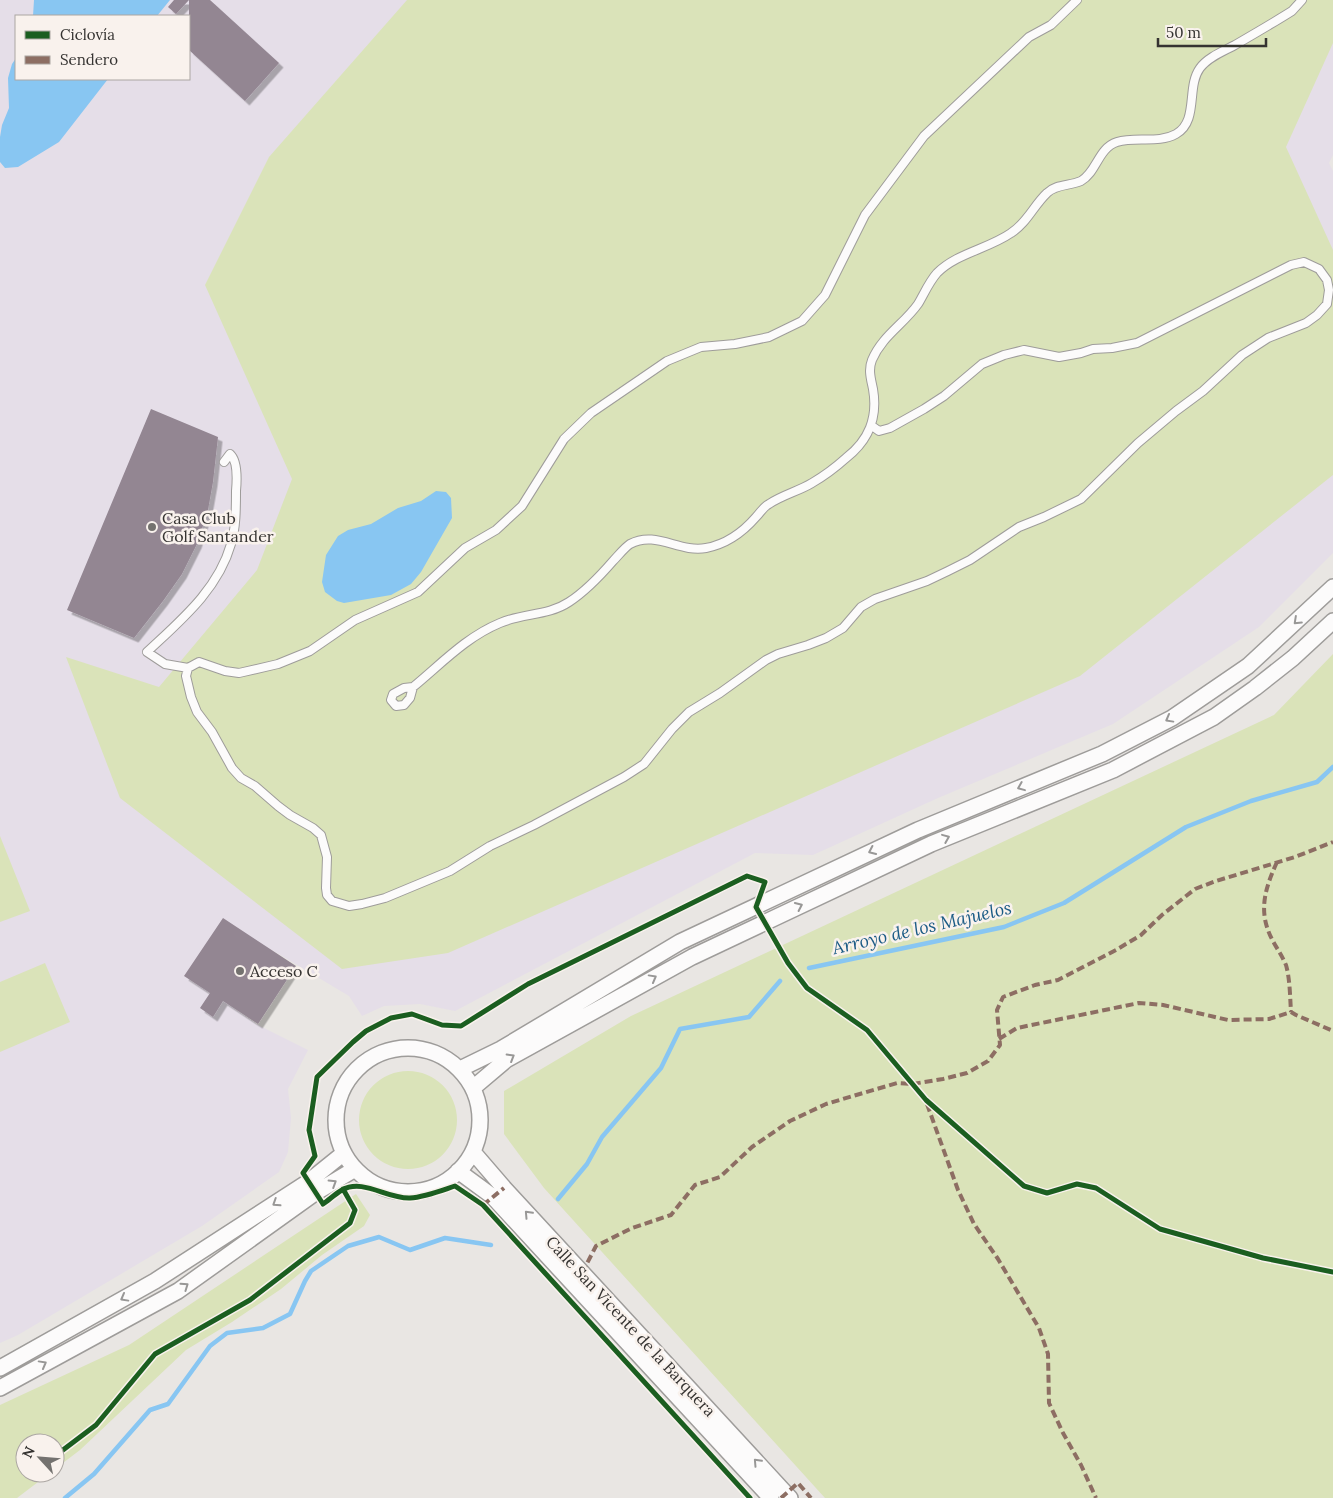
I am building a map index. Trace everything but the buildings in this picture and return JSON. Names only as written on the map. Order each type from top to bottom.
[{"type":"street","points":[[460,1069],[501,1049],[680,942],[918,830],[1102,754],[1172,718],[1248,666],[1333,588]]},
{"type":"street","points":[[474,1088],[506,1060],[692,957],[931,844],[1112,770],[1207,721],[1293,658],[1333,621]]},
{"type":"street","points":[[406,1047],[432,1051],[460,1069],[474,1088],[479,1106],[480,1130],[473,1152],[458,1172],[431,1188],[404,1192],[374,1184],[355,1169],[344,1153],[337,1134],[338,1103],[350,1076],[360,1066],[379,1053],[406,1047]]},
{"type":"street","name":"Calle San Vicente de la Barquera","points":[[473,1152],[510,1195],[790,1498]]},
{"type":"street","points":[[0,1368],[155,1281],[308,1182],[344,1153]]},
{"type":"street","points":[[0,1388],[178,1291],[316,1194],[355,1169]]},
{"type":"street","name":"Calle San Vicente de la Barquera","points":[[458,1172],[492,1196],[771,1498]]},
{"type":"lane","points":[[224,462],[230,454],[233,457],[237,476],[236,511],[232,544],[220,571],[204,596],[186,617],[147,652],[165,664],[188,668],[199,662],[225,671],[239,673],[278,664],[310,651],[355,620],[418,592],[465,548],[496,530],[522,506],[564,439],[590,413],[666,361],[701,346],[736,344],[769,337],[802,321],[825,295],[865,215],[924,136],[1029,37],[1051,25],[1077,0]]},
{"type":"lane","points":[[413,686],[459,646],[498,623],[516,617],[555,610],[567,604],[580,595],[629,545],[646,538],[660,540],[687,549],[706,548],[726,542],[739,534],[765,506],[812,483],[835,467],[864,441],[872,426],[875,400],[869,374],[871,361],[884,340],[917,305],[936,274],[963,256],[1014,232],[1048,192],[1056,187],[1080,181],[1089,174],[1107,147],[1116,142],[1161,139],[1175,135],[1183,129],[1191,108],[1194,78],[1200,68],[1216,55],[1292,11],[1302,0]]},
{"type":"lane","points":[[188,668],[186,676],[191,698],[197,712],[212,732],[232,768],[241,778],[255,786],[290,816],[313,828],[321,835],[327,857],[327,895],[332,901],[349,906],[384,898],[450,871],[490,846],[624,777],[644,764],[672,729],[689,712],[735,683],[766,660],[778,654],[826,638],[843,628],[862,606],[875,599],[921,583],[970,560],[1020,526],[1081,499],[1138,443],[1203,391],[1242,355],[1268,338],[1306,323],[1317,315],[1327,304],[1329,290],[1327,280],[1319,269],[1304,262],[1291,265],[1138,343],[1112,348],[1093,349],[1059,357],[1024,350],[1004,355],[982,364],[924,410],[890,428],[879,431],[872,426]]},
{"type":"shaded area","points":[[0,0],[1333,0],[1333,155],[1329,163],[1333,171],[1333,553],[1259,627],[1113,724],[938,798],[813,855],[755,853],[455,1011],[420,1004],[384,1006],[362,1016],[349,996],[272,950],[234,1008],[258,1025],[308,1050],[288,1089],[291,1118],[288,1152],[279,1172],[202,1226],[18,1335],[0,1343]]},
{"type":"green space","points":[[407,0],[1333,0],[1333,43],[1286,147],[1333,250],[1333,475],[1080,676],[448,953],[342,969],[120,798],[66,657],[159,687],[257,570],[292,479],[205,285],[269,157]]},
{"type":"green space","points":[[1333,654],[1333,1498],[825,1498],[544,1188],[504,1134],[504,1091],[631,1016],[1274,715]]},
{"type":"green space","points":[[0,836],[30,911],[0,922]]},
{"type":"green space","points":[[45,963],[70,1022],[0,1052],[0,982]]},
{"type":"green space","points":[[398,1071],[418,1071],[427,1074],[443,1085],[454,1101],[457,1110],[457,1130],[454,1139],[443,1155],[427,1166],[418,1169],[398,1169],[381,1161],[367,1147],[359,1130],[359,1110],[367,1093],[381,1079]]},
{"type":"green space","points":[[356,1194],[370,1215],[364,1226],[322,1255],[281,1289],[186,1350],[80,1450],[65,1461],[65,1433],[15,1433],[15,1483],[37,1483],[17,1498],[0,1498],[0,1405],[129,1345]]},
{"type":"water","points":[[34,0],[170,0],[158,15],[33,15]]},
{"type":"water","points":[[15,60],[15,80],[107,80],[59,142],[18,167],[5,168],[0,162],[0,137],[2,125],[9,108],[8,78]]},
{"type":"water","points":[[436,491],[446,492],[451,498],[452,518],[421,572],[411,584],[391,595],[344,603],[337,601],[325,592],[322,582],[326,555],[338,536],[348,530],[371,524],[398,508],[421,501]]},
{"type":"waterway","name":"Arroyo de los Majuelos","points":[[809,968],[1004,927],[1064,903],[1186,827],[1251,801],[1317,782],[1333,767]]},
{"type":"waterway","name":"Arroyo de los Majuelos","points":[[558,1199],[587,1164],[602,1137],[661,1068],[680,1029],[749,1017],[780,981]]},
{"type":"waterway","name":"Arroyo de los Majuelos","points":[[65,1498],[94,1474],[150,1410],[168,1404],[210,1346],[227,1333],[263,1328],[290,1314],[311,1271],[348,1246],[379,1237],[410,1250],[445,1238],[491,1245]]},
{"type":"marked path","points":[[582,1273],[596,1246],[632,1228],[671,1215],[695,1185],[720,1177],[752,1147],[790,1121],[826,1104],[897,1083],[912,1084],[967,1073],[988,1061],[1000,1045],[997,1010],[1003,997],[1035,985],[1058,980],[1116,950],[1141,935],[1162,915],[1195,889],[1295,857],[1333,842]]},
{"type":"marked path","points":[[1277,862],[1267,887],[1264,912],[1270,934],[1286,965],[1291,1012]]},
{"type":"marked path","points":[[999,1039],[1017,1028],[1139,1003],[1163,1005],[1228,1020],[1269,1019],[1291,1012],[1333,1031]]},
{"type":"marked path","points":[[927,1104],[958,1190],[974,1224],[998,1259],[1039,1328],[1048,1354],[1049,1403],[1096,1498]]},
{"type":"marked path","points":[[483,1205],[504,1188]]},
{"type":"marked path","points":[[781,1498],[798,1483],[811,1498]]},
{"type":"cycle path","points":[[750,1498],[483,1205],[455,1186],[410,1198],[358,1186],[350,1187],[342,1190],[323,1204],[303,1173],[315,1156],[309,1130],[317,1077],[353,1042],[366,1031],[391,1018],[412,1014],[442,1025],[461,1026],[528,984],[747,876],[765,882],[756,907],[788,963],[807,988],[867,1030],[926,1100],[1024,1186],[1047,1193],[1077,1184],[1096,1188],[1160,1229],[1263,1258],[1333,1272]]},
{"type":"cycle path","points":[[65,1448],[96,1425],[155,1354],[250,1300],[350,1223],[355,1210],[343,1189]]},
{"type":"place","name":"Casa Club Golf Santander","points":[[152,527]]},
{"type":"place","name":"Acceso C","points":[[240,971]]}]
